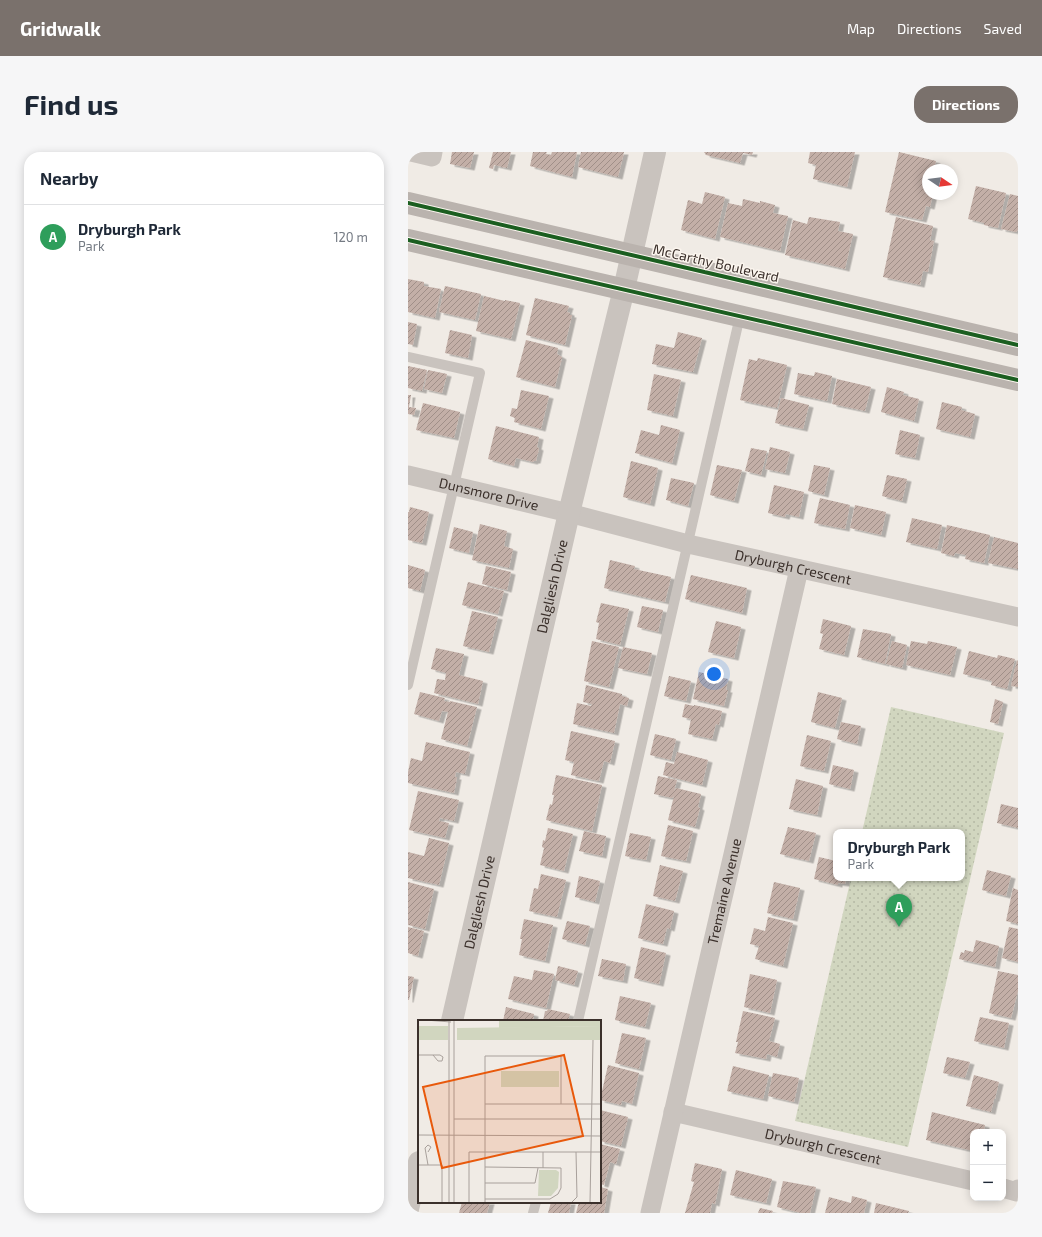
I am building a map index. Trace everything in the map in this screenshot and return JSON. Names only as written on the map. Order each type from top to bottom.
[{"type":"main road","name":"McCarthy Boulevard","points":[[408,202],[1018,345]]},
{"type":"main road","points":[[408,240],[1018,380]]},
{"type":"street","points":[[411,152],[432,156],[433,152]]},
{"type":"street","name":"Dalgliesh Drive","points":[[452,1020],[569,513],[624,289],[655,152]]},
{"type":"street","name":"Dunsmore Drive","points":[[408,475],[569,513]]},
{"type":"street","name":"Dryburgh Crescent","points":[[569,513],[688,544],[1018,618]]},
{"type":"street","name":"Tremaine Avenue","points":[[650,1213],[672,1112],[799,569]]},
{"type":"street","name":"Dryburgh Crescent","points":[[672,1112],[970,1180]]},
{"type":"street","points":[[408,1209],[418,1166]]},
{"type":"street","points":[[1006,1189],[1017,1192],[1018,1189]]},
{"type":"lane","points":[[578,1020],[740,316]]},
{"type":"lane","points":[[408,357],[480,373],[408,685]]},
{"type":"lane","points":[[533,1213],[536,1203]]},
{"type":"green space","points":[[891,707],[1004,733],[908,1147],[795,1121],[850,881],[965,881],[965,829],[863,829]]},
{"type":"building","points":[[452,152],[474,152],[470,168],[450,164]]},
{"type":"building","points":[[493,152],[511,152],[507,168],[494,165],[493,169],[489,168]]},
{"type":"building","points":[[533,152],[547,152],[546,154],[551,155],[552,152],[577,152],[572,177],[530,166]]},
{"type":"building","points":[[581,152],[624,152],[618,177],[578,167]]},
{"type":"building","points":[[704,152],[753,152],[752,155],[743,153],[740,163],[706,155]]},
{"type":"building","points":[[810,152],[855,152],[847,187],[813,179],[816,165],[808,163]]},
{"type":"building","points":[[899,152],[936,161],[935,164],[922,164],[922,200],[932,200],[930,207],[926,206],[922,220],[885,212]]},
{"type":"building","points":[[976,186],[1006,193],[998,228],[968,219]]},
{"type":"building","points":[[705,192],[725,197],[715,239],[681,230],[688,200],[702,204]]},
{"type":"building","points":[[1010,194],[1018,196],[1018,230],[1016,232],[1001,229]]},
{"type":"building","points":[[743,199],[775,205],[773,213],[788,216],[780,251],[720,237],[728,203],[742,206]]},
{"type":"building","points":[[809,217],[840,222],[838,231],[853,234],[845,269],[785,255],[793,220],[807,224]]},
{"type":"building","points":[[896,217],[933,226],[930,240],[934,241],[928,272],[923,271],[920,285],[883,277]]},
{"type":"building","points":[[408,279],[424,282],[424,286],[441,289],[435,318],[408,312]]},
{"type":"building","points":[[445,286],[481,294],[475,320],[439,312]]},
{"type":"building","points":[[484,296],[520,303],[511,339],[476,331]]},
{"type":"building","points":[[535,298],[569,306],[567,312],[572,315],[565,345],[526,335]]},
{"type":"building","points":[[408,322],[417,324],[413,345],[408,344]]},
{"type":"building","points":[[450,330],[472,335],[468,358],[445,353]]},
{"type":"building","points":[[678,332],[702,338],[693,372],[652,364],[656,344],[674,348]]},
{"type":"building","points":[[526,340],[558,348],[557,354],[562,357],[555,387],[516,377]]},
{"type":"building","points":[[758,358],[787,365],[777,408],[740,400],[749,359],[757,361]]},
{"type":"building","points":[[408,366],[427,370],[422,391],[408,388]]},
{"type":"building","points":[[428,370],[447,374],[442,393],[424,389]]},
{"type":"building","points":[[815,372],[832,376],[827,401],[794,394],[798,373],[814,376]]},
{"type":"building","points":[[654,374],[681,380],[673,416],[647,410]]},
{"type":"building","points":[[837,379],[871,387],[865,411],[832,404]]},
{"type":"building","points":[[887,387],[904,392],[903,395],[919,399],[914,421],[881,412]]},
{"type":"building","points":[[521,390],[549,396],[541,429],[514,422],[515,418],[510,416],[512,408],[517,409]]},
{"type":"building","points":[[408,395],[411,395],[409,407],[416,408],[414,415],[408,414]]},
{"type":"building","points":[[781,398],[809,405],[803,429],[775,423]]},
{"type":"building","points":[[942,402],[962,407],[961,410],[975,414],[970,437],[936,429]]},
{"type":"building","points":[[423,403],[460,412],[454,438],[416,430]]},
{"type":"building","points":[[661,425],[680,430],[672,463],[635,453],[641,430],[659,435]]},
{"type":"building","points":[[496,426],[539,437],[537,447],[539,448],[536,461],[533,462],[516,458],[514,466],[488,459]]},
{"type":"building","points":[[900,430],[920,435],[915,458],[895,454]]},
{"type":"building","points":[[770,447],[790,452],[785,473],[765,469]]},
{"type":"building","points":[[751,448],[767,451],[761,475],[745,471]]},
{"type":"building","points":[[631,461],[658,468],[650,504],[623,497]]},
{"type":"building","points":[[717,465],[742,470],[734,501],[710,495]]},
{"type":"building","points":[[814,465],[830,468],[824,495],[808,491]]},
{"type":"building","points":[[887,475],[907,479],[902,501],[882,496]]},
{"type":"building","points":[[671,478],[694,483],[688,506],[666,500]]},
{"type":"building","points":[[774,485],[804,492],[799,517],[786,514],[785,517],[768,513]]},
{"type":"building","points":[[820,498],[850,505],[845,529],[814,523]]},
{"type":"building","points":[[855,505],[886,512],[881,535],[850,528]]},
{"type":"building","points":[[410,507],[429,512],[422,543],[408,540],[408,512]]},
{"type":"building","points":[[912,518],[942,525],[937,549],[906,542]]},
{"type":"building","points":[[480,524],[507,531],[504,546],[513,549],[509,568],[472,560]]},
{"type":"building","points":[[947,525],[990,535],[984,563],[965,559],[966,555],[955,553],[954,556],[941,553]]},
{"type":"building","points":[[454,527],[473,532],[469,553],[449,548]]},
{"type":"building","points":[[994,537],[1018,543],[1018,569],[988,563]]},
{"type":"building","points":[[610,560],[635,566],[634,569],[671,577],[665,602],[604,588]]},
{"type":"building","points":[[408,565],[425,570],[420,591],[408,588]]},
{"type":"building","points":[[486,566],[511,572],[507,590],[482,584]]},
{"type":"building","points":[[691,575],[747,588],[742,613],[685,599]]},
{"type":"building","points":[[468,582],[504,591],[498,614],[462,605]]},
{"type":"building","points":[[601,603],[629,609],[620,645],[596,639],[599,623],[596,622]]},
{"type":"building","points":[[642,606],[663,610],[658,632],[637,627]]},
{"type":"building","points":[[472,611],[498,617],[489,652],[463,646]]},
{"type":"building","points":[[823,619],[851,626],[844,655],[819,649],[823,634],[820,633]]},
{"type":"building","points":[[716,621],[741,627],[734,658],[708,652]]},
{"type":"building","points":[[863,629],[891,634],[885,664],[857,657]]},
{"type":"building","points":[[592,641],[619,647],[609,687],[584,681]]},
{"type":"building","points":[[892,641],[907,645],[902,668],[886,664]]},
{"type":"building","points":[[911,641],[927,644],[928,641],[957,647],[950,675],[906,665]]},
{"type":"building","points":[[623,647],[652,653],[647,674],[618,668]]},
{"type":"building","points":[[436,648],[464,654],[459,675],[483,681],[478,704],[434,693],[437,679],[445,680],[446,673],[431,669]]},
{"type":"building","points":[[969,651],[997,658],[998,655],[1015,659],[1007,689],[991,685],[992,681],[963,674]]},
{"type":"building","points":[[1017,660],[1018,661],[1018,687],[1011,686]]},
{"type":"building","points":[[699,672],[728,679],[726,690],[728,690],[724,706],[693,699]]},
{"type":"building","points":[[669,676],[691,681],[686,701],[664,696]]},
{"type":"building","points":[[586,685],[622,694],[622,696],[629,698],[627,706],[620,704],[614,733],[573,724],[577,703],[591,706],[592,704],[583,702]]},
{"type":"building","points":[[420,692],[445,698],[444,701],[477,707],[467,746],[441,739],[448,712],[442,711],[439,721],[414,714]]},
{"type":"building","points":[[818,692],[842,698],[835,728],[811,722]]},
{"type":"building","points":[[995,699],[1003,702],[998,724],[990,722]]},
{"type":"building","points":[[685,704],[722,711],[719,725],[716,724],[712,739],[688,734],[691,719],[682,717]]},
{"type":"building","points":[[841,722],[861,726],[857,744],[837,739]]},
{"type":"building","points":[[571,731],[615,741],[610,763],[604,761],[599,781],[571,775],[574,762],[565,760]]},
{"type":"building","points":[[655,734],[676,739],[671,760],[650,755]]},
{"type":"building","points":[[807,735],[831,741],[824,771],[800,766]]},
{"type":"building","points":[[426,742],[470,752],[465,774],[456,772],[455,777],[457,777],[454,793],[408,783],[408,772],[411,758],[422,761]]},
{"type":"building","points":[[677,752],[708,760],[702,785],[663,775],[666,762],[674,764]]},
{"type":"building","points":[[833,765],[854,770],[850,789],[829,784]]},
{"type":"building","points":[[556,775],[602,785],[592,831],[546,820],[550,804],[552,805],[554,795],[552,795]]},
{"type":"building","points":[[658,776],[677,780],[674,791],[676,788],[701,794],[698,807],[700,808],[695,827],[668,820],[674,796],[672,798],[654,794]]},
{"type":"building","points":[[796,779],[823,786],[817,815],[789,809]]},
{"type":"building","points":[[418,791],[459,800],[454,821],[440,818],[439,821],[449,823],[445,838],[409,830]]},
{"type":"building","points":[[1001,804],[1018,808],[1018,828],[997,823]]},
{"type":"building","points":[[668,825],[693,831],[686,861],[661,856]]},
{"type":"building","points":[[788,827],[816,833],[809,861],[780,854]]},
{"type":"building","points":[[548,828],[573,834],[564,871],[540,865],[544,848],[542,847],[543,840],[545,841]]},
{"type":"building","points":[[584,831],[606,836],[602,856],[579,851]]},
{"type":"building","points":[[630,833],[651,837],[646,860],[625,856]]},
{"type":"building","points":[[429,838],[449,843],[439,885],[408,878],[408,852],[424,856]]},
{"type":"building","points":[[819,857],[833,860],[833,881],[846,881],[845,884],[838,883],[838,885],[814,879]]},
{"type":"building","points":[[660,865],[683,871],[675,901],[653,896]]},
{"type":"building","points":[[987,870],[1011,876],[1006,896],[982,890]]},
{"type":"building","points":[[541,874],[566,880],[557,917],[529,911],[534,888],[538,889]]},
{"type":"building","points":[[579,876],[600,881],[595,902],[575,897]]},
{"type":"building","points":[[408,882],[434,889],[425,929],[408,925]]},
{"type":"building","points":[[774,882],[800,888],[793,919],[767,913]]},
{"type":"building","points":[[1013,888],[1018,890],[1018,924],[1006,921]]},
{"type":"building","points":[[646,904],[674,911],[670,929],[667,928],[663,944],[638,938]]},
{"type":"building","points":[[768,917],[793,923],[783,966],[755,959],[759,946],[750,944],[754,928],[765,931]]},
{"type":"building","points":[[524,919],[553,925],[545,961],[519,955],[522,939],[520,939]]},
{"type":"building","points":[[567,921],[590,926],[585,945],[562,939]]},
{"type":"building","points":[[408,927],[424,931],[418,956],[408,953]]},
{"type":"building","points":[[1009,927],[1018,929],[1018,962],[1002,958]]},
{"type":"building","points":[[976,940],[999,946],[995,967],[959,959],[961,952],[964,953],[965,950],[973,952]]},
{"type":"building","points":[[641,947],[666,953],[659,984],[634,978]]},
{"type":"building","points":[[602,959],[626,964],[623,981],[598,976]]},
{"type":"building","points":[[558,966],[578,971],[574,985],[555,980]]},
{"type":"building","points":[[534,970],[554,974],[546,1008],[508,999],[514,976],[532,980]]},
{"type":"building","points":[[998,971],[1018,975],[1018,991],[1011,1018],[989,1013]]},
{"type":"building","points":[[750,974],[777,980],[770,1013],[744,1007]]},
{"type":"building","points":[[408,976],[414,977],[409,1000],[408,1000]]},
{"type":"building","points":[[620,996],[651,1003],[645,1027],[615,1020]]},
{"type":"building","points":[[506,1007],[534,1014],[533,1020],[503,1020]]},
{"type":"building","points":[[548,1009],[570,1014],[568,1020],[543,1020],[545,1011]]},
{"type":"building","points":[[743,1011],[775,1018],[769,1041],[780,1044],[777,1057],[767,1054],[766,1059],[735,1053]]},
{"type":"building","points":[[980,1017],[1009,1023],[1004,1048],[974,1041]]},
{"type":"building","points":[[622,1033],[646,1038],[639,1069],[615,1063]]},
{"type":"building","points":[[947,1057],[970,1062],[965,1078],[943,1073]]},
{"type":"building","points":[[608,1065],[639,1073],[632,1104],[622,1101],[621,1105],[601,1100]]},
{"type":"building","points":[[733,1066],[769,1075],[763,1099],[727,1091]]},
{"type":"building","points":[[773,1073],[799,1078],[794,1102],[768,1096]]},
{"type":"building","points":[[974,1075],[999,1082],[991,1112],[966,1106]]},
{"type":"building","points":[[601,1110],[628,1117],[621,1146],[601,1141]]},
{"type":"building","points":[[932,1112],[985,1125],[984,1129],[970,1129],[970,1150],[926,1140]]},
{"type":"building","points":[[601,1144],[620,1149],[616,1164],[610,1162],[604,1185],[601,1184]]},
{"type":"building","points":[[695,1163],[722,1169],[715,1204],[712,1203],[710,1213],[685,1213],[694,1182],[691,1181]]},
{"type":"building","points":[[736,1170],[772,1179],[766,1203],[730,1195]]},
{"type":"building","points":[[783,1181],[816,1187],[810,1213],[801,1213],[777,1207]]},
{"type":"building","points":[[601,1187],[608,1189],[604,1213],[576,1213],[579,1203],[601,1203]]},
{"type":"building","points":[[852,1196],[867,1200],[864,1213],[825,1213],[829,1197],[851,1203]]},
{"type":"building","points":[[462,1203],[490,1203],[487,1213],[459,1213]]},
{"type":"building","points":[[551,1203],[571,1203],[569,1213],[548,1213]]},
{"type":"building","points":[[876,1203],[909,1211],[908,1213],[874,1213]]},
{"type":"building","points":[[760,1208],[773,1211],[772,1213],[758,1213]]},
{"type":"cycle path","points":[[408,203],[1018,345]]},
{"type":"cycle path","points":[[408,240],[1018,380]]},
{"type":"place","name":"Dryburgh Park","points":[[899,927]]}]
